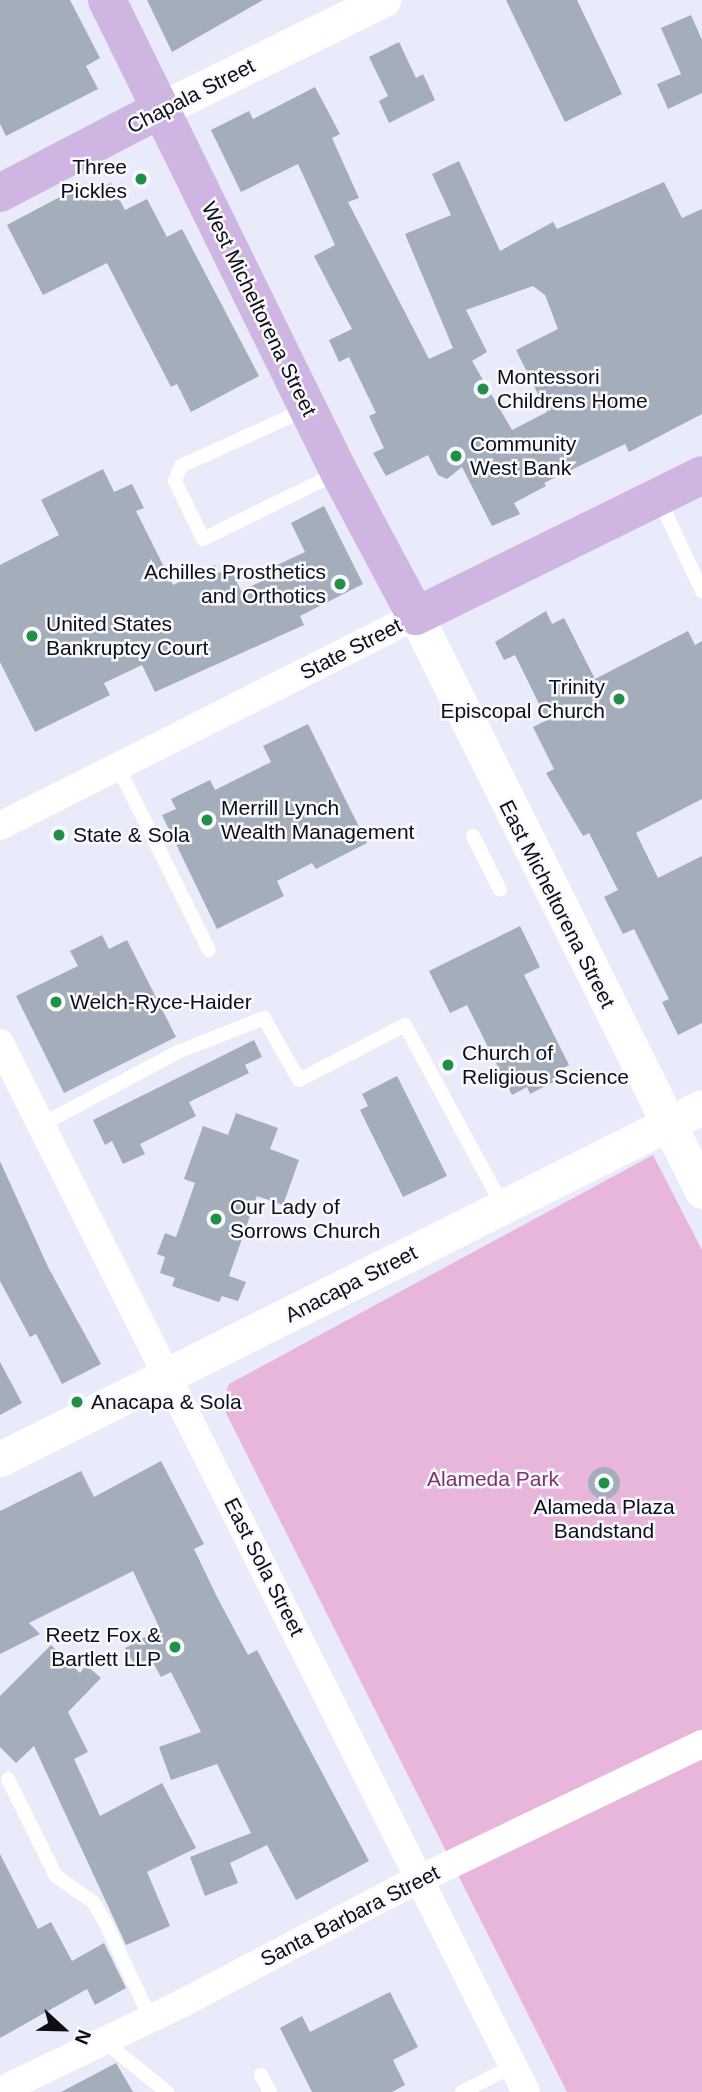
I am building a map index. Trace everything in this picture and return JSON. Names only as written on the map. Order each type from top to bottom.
[{"type":"main road","name":"West Micheltorena Street","points":[[107,0],[339,472],[416,616]]},
{"type":"main road","name":"Chapala Street","points":[[0,193],[159,110]]},
{"type":"main road","name":"State Street","points":[[416,616],[702,475]]},
{"type":"street","name":"Chapala Street","points":[[159,110],[383,0]]},
{"type":"street","name":"State Street","points":[[0,826],[416,616]]},
{"type":"street","name":"East Micheltorena Street","points":[[416,616],[702,1191]]},
{"type":"street","name":"East Sola Street","points":[[0,1043],[422,1879],[526,2092]]},
{"type":"street","name":"Anacapa Street","points":[[0,1459],[702,1107]]},
{"type":"street","name":"Santa Barbara Street","points":[[0,2091],[151,2019],[422,1879],[702,1744]]},
{"type":"lane","points":[[309,408],[176,473],[174,481],[203,538],[339,472]]},
{"type":"lane","points":[[658,496],[702,590]]},
{"type":"lane","points":[[118,767],[209,950]]},
{"type":"lane","points":[[473,836],[500,890]]},
{"type":"lane","points":[[41,1125],[178,1052],[264,1018],[299,1080],[405,1025],[504,1207]]},
{"type":"lane","points":[[8,1779],[56,1876],[93,1902],[106,1923],[151,2019]]},
{"type":"lane","points":[[105,2042],[167,2092]]},
{"type":"lane","points":[[462,2092],[513,2066]]},
{"type":"lane","points":[[261,2075],[270,2092]]},
{"type":"green space","name":"Alameda Park","points":[[653,1155],[702,1250],[702,2092],[567,2092],[222,1405],[229,1384]]},
{"type":"building","points":[[0,0],[70,0],[100,58],[86,66],[98,89],[6,136],[0,124]]},
{"type":"building","points":[[147,0],[263,0],[172,52]]},
{"type":"building","points":[[506,0],[577,0],[622,94],[565,122]]},
{"type":"building","points":[[691,15],[702,40],[702,93],[668,109],[657,84],[681,74],[661,28]]},
{"type":"building","points":[[399,42],[416,78],[423,74],[435,100],[389,123],[379,101],[388,96],[369,57]]},
{"type":"building","points":[[315,87],[340,134],[332,138],[359,198],[348,202],[429,359],[453,348],[405,234],[451,215],[432,174],[459,161],[500,251],[553,222],[557,229],[664,182],[682,218],[702,209],[702,414],[629,452],[625,444],[544,483],[546,486],[514,503],[520,514],[492,526],[462,467],[447,479],[438,475],[428,455],[386,476],[373,453],[384,448],[369,416],[376,413],[349,357],[339,362],[329,340],[352,329],[314,256],[335,245],[298,164],[241,192],[211,130],[249,111],[253,119]],"holes":[[[533,286],[545,295],[558,329],[516,350],[547,412],[512,430],[472,361],[487,352],[466,310]]]},
{"type":"building","points":[[111,183],[125,210],[147,199],[167,237],[182,229],[259,376],[191,412],[177,384],[171,387],[107,263],[43,295],[7,225],[71,191],[75,198]]},
{"type":"building","points":[[103,469],[114,492],[132,484],[144,508],[136,511],[173,585],[215,565],[219,573],[230,567],[241,591],[279,573],[275,566],[305,552],[291,523],[324,506],[363,584],[300,616],[304,625],[155,692],[142,665],[104,683],[110,695],[35,732],[0,662],[0,565],[59,535],[41,500]]},
{"type":"building","points":[[546,611],[552,624],[564,618],[595,679],[688,631],[695,645],[702,641],[702,799],[636,833],[658,878],[702,856],[702,1023],[678,1035],[662,1002],[669,999],[634,929],[623,934],[604,897],[618,890],[589,833],[583,836],[546,773],[554,769],[533,727],[547,720],[515,655],[504,660],[495,642]]},
{"type":"building","points":[[308,724],[367,843],[316,869],[312,863],[277,881],[284,896],[217,929],[162,815],[176,809],[171,799],[210,780],[215,790],[271,762],[263,746]]},
{"type":"building","points":[[520,926],[540,967],[524,975],[569,1065],[556,1072],[559,1079],[530,1094],[527,1087],[512,1095],[467,1005],[450,1013],[429,971]]},
{"type":"building","points":[[102,935],[109,949],[127,940],[176,1037],[64,1093],[16,996],[78,966],[70,951]]},
{"type":"building","points":[[254,1040],[262,1057],[245,1065],[249,1073],[189,1102],[196,1116],[140,1144],[145,1154],[123,1164],[112,1141],[105,1145],[93,1120]]},
{"type":"building","points":[[397,1076],[447,1176],[403,1197],[360,1110],[368,1106],[362,1094]]},
{"type":"building","name":"Our Lady of Sorrows Church","points":[[236,1113],[278,1128],[270,1149],[299,1160],[283,1205],[257,1196],[229,1276],[246,1282],[238,1301],[222,1296],[219,1302],[172,1286],[175,1278],[160,1273],[165,1257],[157,1254],[165,1233],[176,1237],[195,1183],[184,1179],[203,1126],[228,1135]]},
{"type":"building","points":[[0,1161],[48,1267],[101,1364],[62,1384],[36,1334],[30,1337],[0,1281]]},
{"type":"building","points":[[0,1362],[22,1403],[0,1415]]},
{"type":"building","points":[[161,1461],[204,1544],[194,1549],[217,1597],[248,1655],[257,1650],[369,1861],[296,1900],[267,1845],[230,1863],[238,1883],[205,1896],[190,1857],[251,1833],[217,1764],[171,1780],[159,1747],[201,1732],[171,1672],[161,1677],[151,1659],[134,1664],[125,1648],[160,1629],[133,1571],[29,1623],[40,1634],[0,1654],[0,1511],[81,1471],[94,1497]]},
{"type":"building","name":"Alameda Plaza Bandstand","points":[[604,1467],[616,1471],[620,1483],[616,1495],[604,1499],[592,1495],[588,1483],[592,1471]]},
{"type":"building","points":[[51,1645],[80,1673],[86,1665],[101,1678],[68,1712],[88,1752],[74,1759],[100,1816],[162,1783],[196,1848],[147,1872],[170,1926],[126,1945],[34,1746],[16,1763],[0,1747],[0,1696]]},
{"type":"building","points":[[0,1854],[38,1929],[51,1922],[72,1961],[104,1943],[126,1988],[95,2005],[87,1989],[0,2038]]},
{"type":"building","points":[[390,1992],[418,2047],[393,2060],[405,2085],[392,2092],[312,2092],[280,2028],[302,2016],[310,2032]]},
{"type":"building","points":[[116,2063],[133,2092],[61,2092]]},
{"type":"place","name":"Three Pickles","points":[[141,179]]},
{"type":"place","name":"Montessori Childrens Home","points":[[483,389]]},
{"type":"place","name":"Community West Bank","points":[[456,456]]},
{"type":"place","name":"Achilles Prosthetics and Orthotics","points":[[340,584]]},
{"type":"place","name":"United States Bankruptcy Court","points":[[32,636]]},
{"type":"place","name":"Trinity Episcopal Church","points":[[619,699]]},
{"type":"place","name":"Merrill Lynch Wealth Management","points":[[207,820]]},
{"type":"place","name":"State & Sola","points":[[59,835]]},
{"type":"place","name":"Welch-Ryce-Haider","points":[[56,1002]]},
{"type":"place","name":"Church of Religious Science","points":[[448,1065]]},
{"type":"place","name":"Our Lady of Sorrows Church","points":[[216,1219]]},
{"type":"place","name":"Anacapa & Sola","points":[[77,1402]]},
{"type":"place","name":"Alameda Plaza Bandstand","points":[[604,1483]]},
{"type":"place","name":"Reetz Fox & Bartlett LLP","points":[[175,1647]]}]
